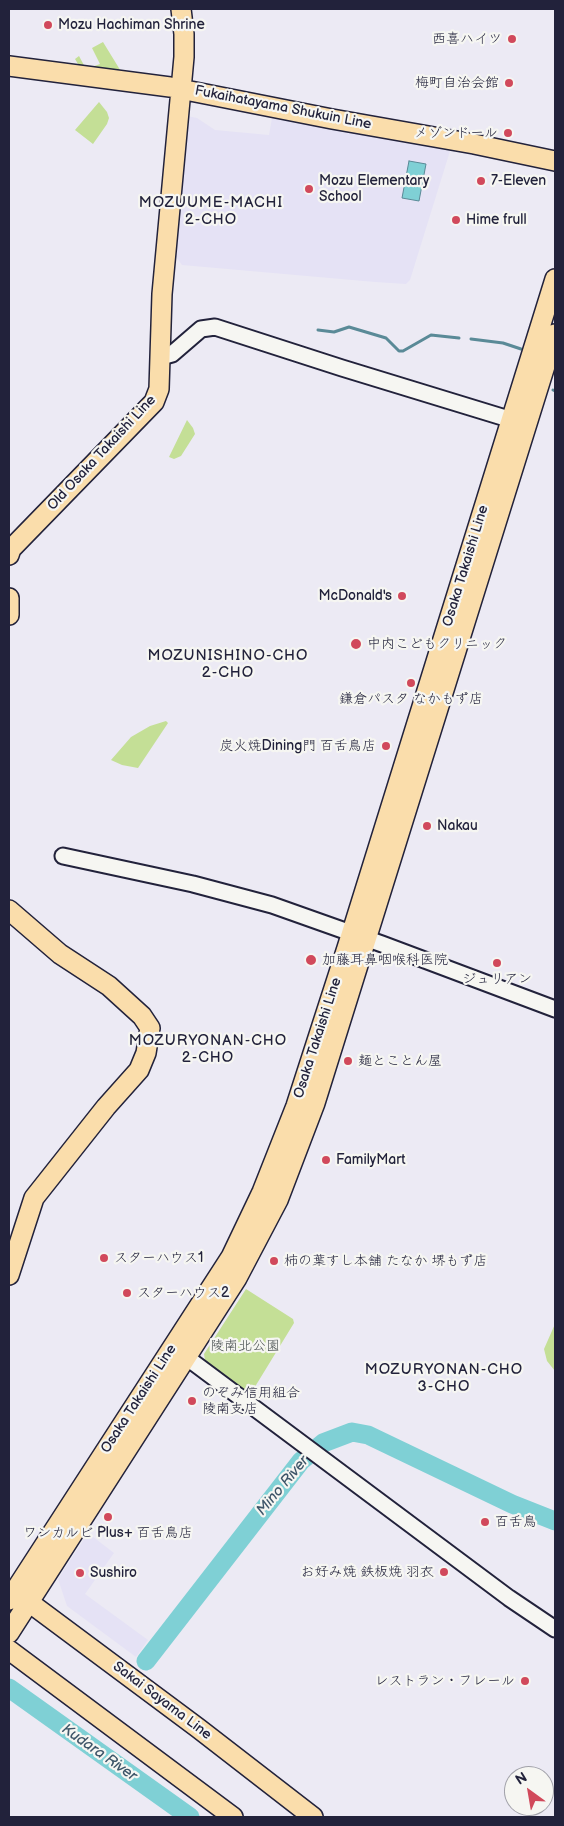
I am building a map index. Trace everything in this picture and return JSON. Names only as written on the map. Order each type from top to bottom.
[{"type":"main road","name":"Old Osaka Takaishi Line","points":[[9,555],[11,549],[154,402],[160,389],[162,294],[181,89],[184,34],[180,9]]},
{"type":"main road","name":"Fukaihatayama Shukuin Line","points":[[9,66],[89,75],[181,89],[555,161]]},
{"type":"main road","name":"Osaka Takaishi Line","points":[[358,936],[555,279]]},
{"type":"main road","name":"Osaka Takaishi Line","points":[[9,1633],[15,1595],[180,1352],[231,1257],[262,1192],[296,1106],[358,936],[555,334]]},
{"type":"main road","points":[[9,598],[9,615]]},
{"type":"main road","points":[[9,910],[60,954],[109,986],[142,1016],[150,1028],[146,1053],[139,1070],[106,1107],[34,1198],[9,1275]]},
{"type":"main road","name":"Sakai Sayama Line","points":[[15,1595],[198,1728],[313,1817]]},
{"type":"main road","points":[[9,1650],[233,1817]]},
{"type":"street","points":[[161,358],[172,354],[201,329],[215,326],[342,368],[512,420]]},
{"type":"street","points":[[63,856],[193,884],[263,902],[555,1009]]},
{"type":"street","points":[[180,1352],[509,1598],[555,1629]]},
{"type":"shaded area","name":"Mozu Elementary School","points":[[187,116],[197,118],[215,130],[269,135],[272,118],[450,151],[410,280],[406,284],[375,282],[182,265],[174,254]]},
{"type":"shaded area","points":[[88,1533],[114,1553],[85,1594],[148,1640],[136,1657],[67,1606],[58,1579]]},
{"type":"green space","points":[[103,42],[122,73],[81,69],[75,59],[79,56],[86,69],[100,64],[92,48]]},
{"type":"green space","points":[[99,102],[109,118],[93,144],[75,130]]},
{"type":"green space","points":[[187,420],[195,434],[181,456],[174,459],[169,457]]},
{"type":"green space","points":[[166,721],[168,723],[138,768],[122,765],[111,760],[131,737],[150,726]]},
{"type":"green space","name":"陵南北公園","points":[[246,1289],[293,1319],[294,1323],[253,1390],[246,1392],[205,1360],[204,1354]]},
{"type":"green space","points":[[555,1324],[555,1371],[547,1361],[544,1349]]},
{"type":"water","points":[[409,161],[426,164],[419,201],[402,198]]},
{"type":"waterway","points":[[318,330],[334,332],[349,327],[386,338],[399,351],[403,351],[431,335],[459,338]]},
{"type":"waterway","points":[[471,339],[503,343],[521,349]]},
{"type":"waterway","name":"Mino River","points":[[146,1661],[301,1461],[323,1443],[352,1432],[368,1435],[512,1504],[555,1521]]},
{"type":"waterway","name":"Kudara River","points":[[9,1688],[190,1817]]},
{"type":"place","name":"Mozu Hachiman Shrine","points":[[48,25]]},
{"type":"place","name":"西喜ハイツ","points":[[512,39]]},
{"type":"place","name":"梅町自治会館","points":[[509,83]]},
{"type":"place","name":"メゾンドール","points":[[508,133]]},
{"type":"place","name":"7-Eleven","points":[[481,181]]},
{"type":"place","name":"Mozu Elementary School","points":[[309,189]]},
{"type":"place","name":"Hime frull","points":[[456,220]]},
{"type":"place","name":"McDonald's","points":[[402,596]]},
{"type":"place","name":"中内こどもクリニック","points":[[356,644]]},
{"type":"place","name":"鎌倉パスタ なかもず店","points":[[411,683]]},
{"type":"place","name":"炭火焼Dining門 百舌鳥店","points":[[386,746]]},
{"type":"place","name":"Nakau","points":[[427,826]]},
{"type":"place","name":"加藤耳鼻咽喉科医院","points":[[311,960]]},
{"type":"place","name":"ジュリアン","points":[[497,963]]},
{"type":"place","name":"麺とことん屋","points":[[348,1061]]},
{"type":"place","name":"FamilyMart","points":[[326,1160]]},
{"type":"place","name":"スターハウス1","points":[[104,1258]]},
{"type":"place","name":"柿の葉すし本舗 たなか 堺もず店","points":[[274,1261]]},
{"type":"place","name":"スターハウス2","points":[[127,1293]]},
{"type":"place","name":"のぞみ信用組合 陵南支店","points":[[192,1401]]},
{"type":"place","name":"ワンカルビ Plus+ 百舌鳥店","points":[[108,1517]]},
{"type":"place","name":"百舌鳥","points":[[485,1522]]},
{"type":"place","name":"お好み焼 鉄板焼 羽衣","points":[[444,1572]]},
{"type":"place","name":"Sushiro","points":[[80,1573]]},
{"type":"place","name":"レストラン・フレール","points":[[525,1681]]},
{"type":"district","name":"MOZUUME-MACHI 2-CHO","points":[[211,212]]},
{"type":"district","name":"MOZUNISHINO-CHO 2-CHO","points":[[228,664]]},
{"type":"district","name":"MOZURYONAN-CHO 2-CHO","points":[[208,1050]]},
{"type":"district","name":"MOZURYONAN-CHO 3-CHO","points":[[444,1378]]}]
